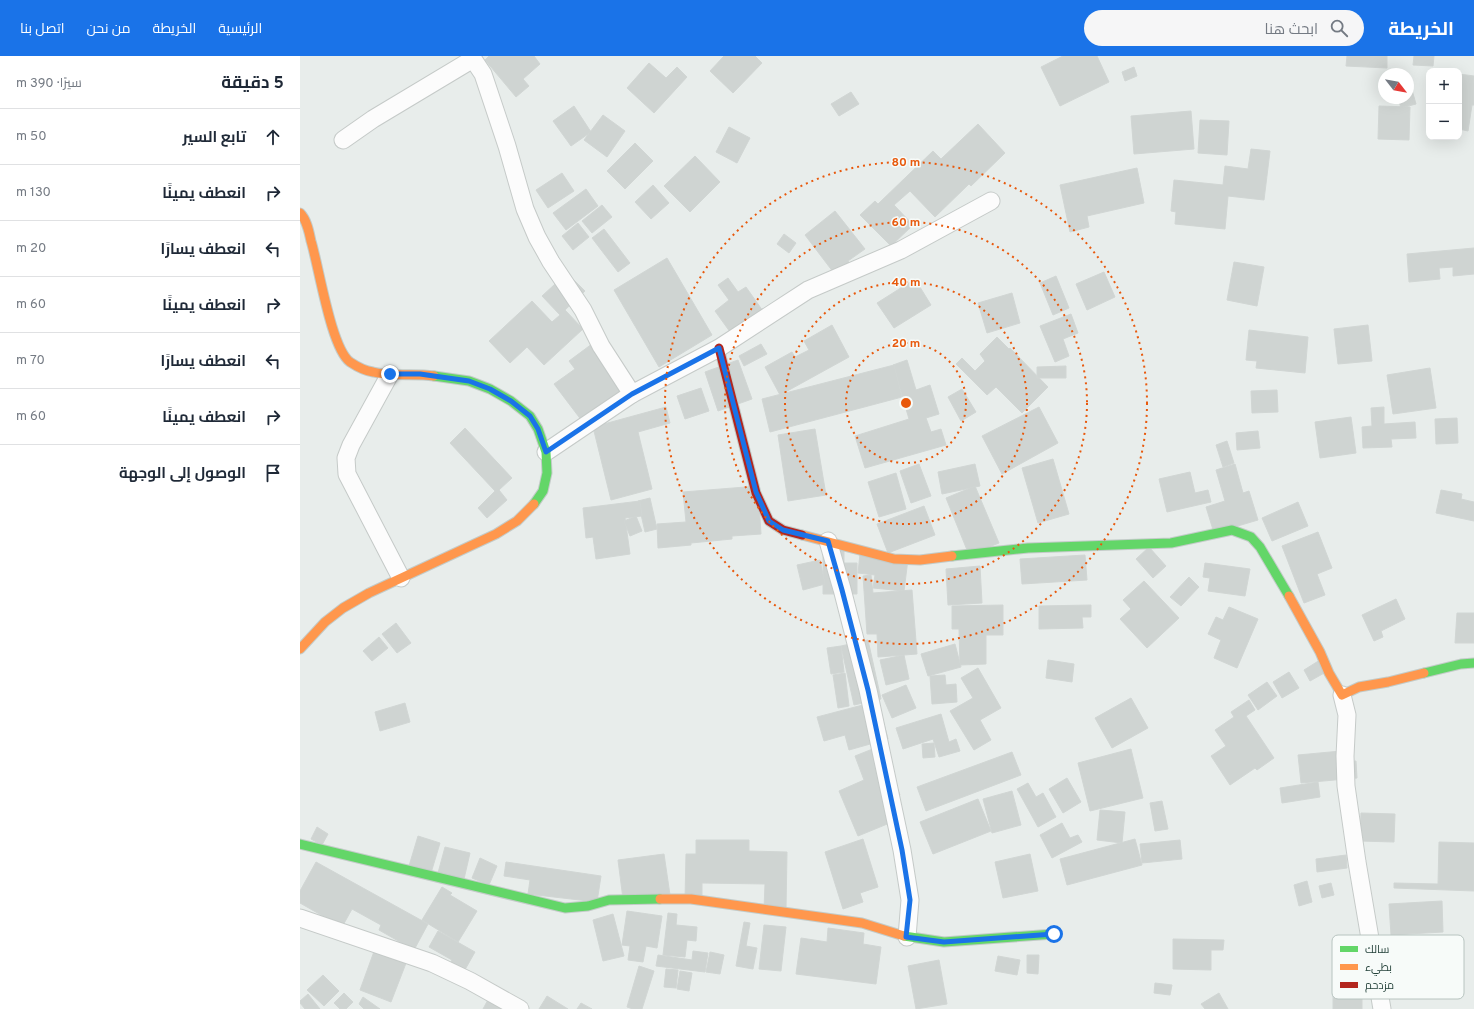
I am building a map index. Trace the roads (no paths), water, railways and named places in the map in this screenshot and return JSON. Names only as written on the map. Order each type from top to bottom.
[{"type":"street","points":[[343,140],[373,119],[472,58],[483,74],[507,146],[525,209],[537,237],[551,262],[583,310],[601,346],[632,394]]},
{"type":"street","points":[[546,452],[632,394],[719,348],[808,290],[901,250],[991,201]]},
{"type":"street","points":[[300,213],[303,216],[308,230],[329,318],[340,349],[350,362],[372,372],[390,374],[420,374],[469,381],[490,389],[511,401],[530,416],[538,429],[546,452],[547,473],[543,491],[532,507],[517,521],[496,534],[369,593],[343,608],[308,638],[300,649]]},
{"type":"street","points":[[719,348],[756,492],[769,521],[783,530],[894,558],[920,560],[1028,548],[1171,543],[1232,530],[1250,537],[1260,547],[1274,569],[1342,695],[1347,715],[1345,756],[1346,786],[1369,935]]},
{"type":"street","points":[[390,374],[351,445],[346,458],[346,466],[347,474],[401,578]]},
{"type":"street","points":[[828,541],[868,690],[902,850],[910,900],[906,937]]},
{"type":"street","points":[[1342,695],[1359,687],[1388,682],[1461,664],[1474,663]]},
{"type":"street","points":[[300,844],[514,897],[565,908],[588,906],[609,900],[691,899],[862,923],[906,937],[944,942],[1054,934]]},
{"type":"street","points":[[300,918],[432,963],[470,981],[520,1009]]},
{"type":"street","points":[[1380,999],[1382,1009]]}]
